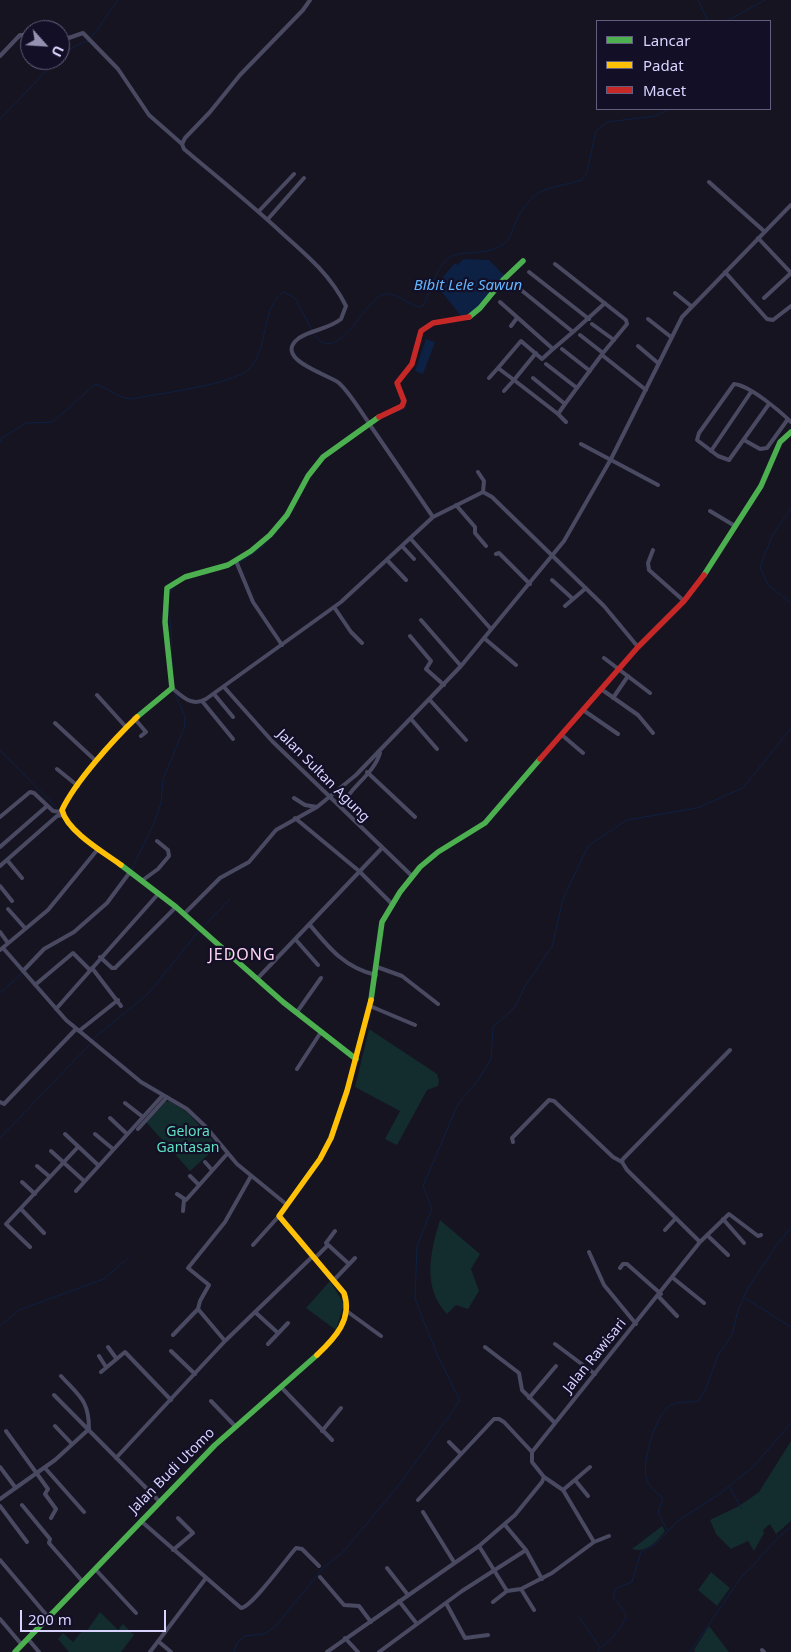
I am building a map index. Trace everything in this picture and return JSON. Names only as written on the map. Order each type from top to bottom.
[{"type":"street","points":[[182,144],[185,138],[240,75],[303,10],[310,0]]},
{"type":"street","points":[[70,39],[79,33],[90,39],[124,76],[149,114],[182,144],[188,152],[259,211],[317,264],[346,306],[341,319],[307,335],[295,343],[294,357],[306,367],[341,385],[433,517]]},
{"type":"street","points":[[0,56],[20,35]]},
{"type":"street","points":[[259,211],[294,174]]},
{"type":"street","points":[[268,219],[304,178]]},
{"type":"street","points":[[709,182],[765,232]]},
{"type":"street","points":[[184,914],[220,878],[245,866],[276,830],[317,807],[331,796],[381,750],[428,699],[462,666],[564,541],[611,459],[671,337],[691,306],[791,205]]},
{"type":"street","points":[[758,238],[791,273],[764,298]]},
{"type":"street","points":[[483,492],[433,517],[358,589],[214,694],[202,701],[190,702],[172,688],[168,668],[164,600],[167,588],[192,574],[236,561],[261,543],[278,527],[292,508],[318,462],[370,425],[404,404],[397,383],[412,364],[423,329],[438,320],[464,318],[472,315],[486,304],[500,283],[523,261]]},
{"type":"street","points":[[555,264],[627,322],[558,414]]},
{"type":"street","points":[[529,272],[589,319]]},
{"type":"street","points":[[725,272],[767,319],[773,320],[791,306]]},
{"type":"street","points":[[515,285],[573,332]]},
{"type":"street","points":[[675,293],[691,306]]},
{"type":"street","points":[[500,302],[553,348]]},
{"type":"street","points":[[489,378],[521,341],[542,359],[605,303]]},
{"type":"street","points":[[511,326],[518,318]]},
{"type":"street","points":[[648,319],[671,337]]},
{"type":"street","points":[[592,324],[614,340]]},
{"type":"street","points":[[580,335],[646,390]]},
{"type":"street","points":[[638,346],[658,363]]},
{"type":"street","points":[[562,349],[590,371]]},
{"type":"street","points":[[504,391],[536,353]]},
{"type":"street","points":[[546,364],[577,388]]},
{"type":"street","points":[[498,368],[566,422]]},
{"type":"street","points":[[533,378],[565,404]]},
{"type":"street","points":[[744,440],[760,449],[767,448],[790,420],[769,404],[752,392],[734,384],[696,440],[728,461],[769,404]]},
{"type":"street","points":[[711,450],[752,392]]},
{"type":"street","points":[[253,1245],[279,1216],[325,1151],[336,1124],[356,1059],[376,975],[380,930],[392,904],[412,876],[438,852],[485,823],[638,647],[684,601],[710,568],[761,486],[780,442],[791,432]]},
{"type":"street","points":[[580,444],[658,485]]},
{"type":"street","points":[[478,472],[484,482],[483,492]]},
{"type":"street","points":[[483,492],[492,497],[586,588],[638,647]]},
{"type":"street","points":[[456,505],[475,527],[475,532],[486,546]]},
{"type":"street","points":[[710,511],[735,526]]},
{"type":"street","points":[[410,538],[491,629]]},
{"type":"street","points":[[402,546],[414,560]]},
{"type":"street","points":[[653,550],[648,563],[648,570],[684,601]]},
{"type":"street","points":[[496,554],[499,553],[530,584]]},
{"type":"street","points":[[387,560],[406,580]]},
{"type":"street","points":[[236,561],[253,602],[282,645]]},
{"type":"street","points":[[552,580],[573,599]]},
{"type":"street","points":[[565,606],[586,588]]},
{"type":"street","points":[[334,607],[351,632],[362,643]]},
{"type":"street","points":[[421,620],[462,666]]},
{"type":"street","points":[[410,636],[431,660],[426,669],[444,685]]},
{"type":"street","points":[[484,638],[516,665]]},
{"type":"street","points":[[604,658],[650,693]]},
{"type":"street","points":[[612,698],[628,676]]},
{"type":"street","name":"Jalan Sultan Agung","points":[[224,686],[267,736],[412,876]]},
{"type":"street","points":[[0,866],[62,813],[96,761],[134,718],[151,702],[172,688]]},
{"type":"street","points":[[601,689],[638,715],[653,733]]},
{"type":"street","points":[[214,694],[233,717]]},
{"type":"street","points":[[97,695],[126,727]]},
{"type":"street","points":[[428,699],[466,740]]},
{"type":"street","points":[[202,701],[233,739]]},
{"type":"street","points":[[583,710],[618,734]]},
{"type":"street","points":[[134,718],[152,737]]},
{"type":"street","points":[[411,719],[437,749]]},
{"type":"street","points":[[55,723],[96,761]]},
{"type":"street","points":[[141,736],[146,732]]},
{"type":"street","points":[[562,735],[583,753]]},
{"type":"street","points":[[341,807],[375,763],[381,750]]},
{"type":"street","points":[[57,769],[78,786]]},
{"type":"street","points":[[367,772],[414,817]]},
{"type":"street","points":[[0,817],[30,792],[34,793],[53,811],[62,813],[98,849],[143,880],[176,907],[257,980],[356,1059]]},
{"type":"street","points":[[294,798],[305,805],[317,807]]},
{"type":"street","points":[[0,847],[47,806]]},
{"type":"street","points":[[296,818],[359,871],[392,904]]},
{"type":"street","points":[[143,880],[158,869],[169,856],[168,850],[157,841]]},
{"type":"street","points":[[257,980],[381,848]]},
{"type":"street","points":[[98,849],[48,910],[1,949],[78,1030],[126,1071],[197,1118],[227,1154],[286,1204]]},
{"type":"street","points":[[8,860],[22,878]]},
{"type":"street","points":[[23,971],[44,949],[74,932],[107,903],[130,872]]},
{"type":"street","points":[[0,886],[12,901]]},
{"type":"street","points":[[56,1009],[100,957],[159,893]]},
{"type":"street","points":[[100,957],[112,968],[115,968],[176,907]]},
{"type":"street","points":[[8,909],[25,928]]},
{"type":"street","points":[[310,925],[345,964],[362,972],[376,975]]},
{"type":"street","points":[[0,932],[8,943]]},
{"type":"street","points":[[296,940],[318,965]]},
{"type":"street","points":[[35,985],[73,953],[91,969],[121,1006]]},
{"type":"street","points":[[377,967],[402,976],[438,1004]]},
{"type":"street","points":[[297,1012],[321,978]]},
{"type":"street","points":[[0,1102],[4,1104],[78,1030],[118,1000]]},
{"type":"street","points":[[370,1006],[415,1025]]},
{"type":"street","points":[[297,1069],[321,1032]]},
{"type":"street","points":[[622,1162],[628,1151],[730,1050]]},
{"type":"street","points":[[76,1191],[127,1134],[165,1096]]},
{"type":"street","points":[[138,1129],[165,1096]]},
{"type":"street","points":[[513,1142],[512,1138],[549,1100],[554,1101],[613,1157],[622,1162],[627,1170],[700,1242]]},
{"type":"street","points":[[125,1103],[143,1117]]},
{"type":"street","points":[[110,1118],[127,1134]]},
{"type":"street","points":[[66,1134],[98,1165]]},
{"type":"street","points":[[95,1134],[113,1149]]},
{"type":"street","points":[[30,1247],[6,1224],[78,1147]]},
{"type":"street","points":[[51,1151],[84,1181]]},
{"type":"street","points":[[183,1211],[184,1200],[227,1154]]},
{"type":"street","points":[[205,1162],[212,1170]]},
{"type":"street","points":[[37,1166],[50,1178]]},
{"type":"street","points":[[190,1176],[198,1184]]},
{"type":"street","points":[[173,1335],[198,1309],[200,1300],[209,1284],[188,1268],[225,1222],[251,1176]]},
{"type":"street","points":[[22,1182],[35,1194]]},
{"type":"street","points":[[177,1194],[184,1200]]},
{"type":"street","points":[[21,1209],[44,1233]]},
{"type":"street","points":[[744,1243],[723,1220],[732,1214],[755,1233],[761,1235]]},
{"type":"street","points":[[279,1216],[334,1280],[347,1299],[348,1312],[381,1336]]},
{"type":"street","points":[[665,1230],[676,1218]]},
{"type":"street","name":"Jalan Rawisari","points":[[532,1452],[660,1296],[700,1242],[723,1220]]},
{"type":"street","points":[[335,1231],[326,1243],[349,1264]]},
{"type":"street","points":[[707,1235],[728,1255]]},
{"type":"street","points":[[116,1458],[225,1341],[328,1245]]},
{"type":"street","points":[[589,1252],[604,1284],[636,1324]]},
{"type":"street","points":[[334,1280],[355,1258]]},
{"type":"street","points":[[620,1268],[623,1264],[627,1264],[660,1296],[677,1316]]},
{"type":"street","points":[[673,1278],[704,1303]]},
{"type":"street","points":[[198,1309],[225,1341]]},
{"type":"street","points":[[255,1312],[278,1333]]},
{"type":"street","name":"Jalan Budi Utomo","points":[[15,1652],[84,1583],[159,1501],[235,1426],[332,1341],[348,1312]]},
{"type":"street","points":[[268,1344],[288,1323]]},
{"type":"street","points":[[555,1344],[595,1374]]},
{"type":"street","points":[[108,1347],[116,1358]]},
{"type":"street","points":[[485,1347],[519,1374],[521,1388],[556,1423]]},
{"type":"street","points":[[171,1351],[195,1374]]},
{"type":"street","points":[[101,1372],[116,1358],[126,1353],[171,1400]]},
{"type":"street","points":[[98,1356],[106,1367]]},
{"type":"street","points":[[529,1398],[556,1366]]},
{"type":"street","points":[[0,1500],[15,1487],[45,1468],[89,1429],[90,1415],[85,1402],[60,1376]]},
{"type":"street","points":[[281,1387],[332,1440]]},
{"type":"street","points":[[54,1394],[80,1423],[89,1429],[159,1501]]},
{"type":"street","points":[[211,1402],[235,1426]]},
{"type":"street","points":[[322,1430],[342,1408]]},
{"type":"street","points":[[418,1500],[497,1418],[504,1422],[532,1452],[532,1462],[544,1477],[563,1490],[594,1542]]},
{"type":"street","points":[[54,1426],[72,1444]]},
{"type":"street","points":[[6,1431],[35,1473],[48,1488],[45,1494],[56,1509],[50,1518]]},
{"type":"street","points":[[449,1442],[461,1454]]},
{"type":"street","points":[[0,1466],[15,1487]]},
{"type":"street","points":[[563,1490],[590,1467]]},
{"type":"street","points":[[45,1468],[84,1512]]},
{"type":"street","points":[[327,1652],[479,1546],[505,1525],[530,1498],[544,1477]]},
{"type":"street","points":[[575,1480],[588,1496]]},
{"type":"street","points":[[22,1504],[50,1539],[50,1543],[84,1583]]},
{"type":"street","points":[[0,1506],[27,1542]]},
{"type":"street","points":[[423,1512],[454,1562]]},
{"type":"street","points":[[173,1550],[193,1533],[178,1518]]},
{"type":"street","points":[[140,1521],[236,1606],[244,1608],[267,1585],[296,1548],[302,1549],[319,1566]]},
{"type":"street","points":[[505,1525],[526,1550],[542,1579]]},
{"type":"street","points":[[493,1602],[508,1591],[521,1589],[542,1579],[594,1542],[596,1543],[609,1536]]},
{"type":"street","points":[[479,1546],[508,1591]]},
{"type":"street","points":[[380,1652],[446,1603],[526,1550]]},
{"type":"street","points":[[0,1560],[49,1618]]},
{"type":"street","points":[[387,1568],[408,1594]]},
{"type":"street","points":[[96,1570],[136,1613]]},
{"type":"street","points":[[320,1577],[344,1605],[359,1606],[371,1622]]},
{"type":"street","points":[[150,1652],[206,1578]]},
{"type":"street","points":[[521,1589],[534,1610]]},
{"type":"street","points":[[399,1601],[417,1624]]},
{"type":"street","points":[[446,1603],[465,1638],[488,1635]]},
{"type":"street","points":[[0,1619],[22,1645]]},
{"type":"street","points":[[345,1638],[358,1652]]},
{"type":"street","points":[[28,1639],[39,1652]]},
{"type":"street","points":[[158,1641],[170,1652]]},
{"type":"green space","points":[[369,1029],[437,1074],[439,1080],[438,1086],[427,1090],[397,1145],[385,1139],[400,1111],[355,1087]]},
{"type":"green space","name":"Gelora Gantasan","points":[[169,1101],[187,1112],[218,1146],[190,1171],[146,1122],[165,1102]]},
{"type":"green space","points":[[440,1220],[480,1254],[471,1269],[479,1291],[468,1309],[456,1305],[447,1314],[439,1304],[434,1293],[430,1269],[433,1245]]},
{"type":"green space","points":[[330,1281],[344,1304],[336,1330],[306,1308]]},
{"type":"green space","points":[[791,1441],[791,1521],[776,1534],[770,1524],[763,1530],[764,1533],[754,1551],[748,1541],[731,1549],[716,1534],[710,1520],[739,1506],[759,1492]]},
{"type":"green space","points":[[662,1526],[665,1531],[651,1546],[642,1550],[632,1549]]},
{"type":"green space","points":[[711,1572],[730,1588],[717,1606],[698,1590]]},
{"type":"green space","points":[[100,1612],[118,1630],[123,1624],[134,1635],[121,1652],[69,1652],[58,1639],[63,1633],[73,1642],[83,1630],[86,1632]]},
{"type":"green space","points":[[709,1626],[729,1652],[695,1652],[694,1650]]},
{"type":"water","name":"Bibit Lele Sawun","points":[[464,259],[489,260],[504,275],[482,305],[462,317],[436,285],[455,263],[457,265]]},
{"type":"water","points":[[426,339],[435,342],[423,374],[415,371]]},
{"type":"waterway","points":[[91,38],[118,0]]},
{"type":"waterway","points":[[698,0],[708,20]]},
{"type":"waterway","points":[[729,20],[765,0]]},
{"type":"waterway","points":[[70,50],[88,41]]},
{"type":"waterway","points":[[0,119],[47,70]]},
{"type":"waterway","points":[[314,334],[322,342],[331,343],[340,339],[366,309],[382,295],[392,294],[422,307],[439,270],[447,259],[459,254],[482,252],[498,248],[507,241],[524,208],[537,194],[544,190],[582,180],[587,172],[596,131],[607,122],[655,116],[668,110]]},
{"type":"waterway","points":[[0,442],[2,438],[26,423],[53,422],[95,384],[130,399],[174,392],[226,380],[239,375],[248,370],[255,362],[272,307],[277,298],[284,292],[295,298],[312,330]]},
{"type":"waterway","points":[[393,413],[406,408],[405,405]]},
{"type":"waterway","points":[[791,509],[773,534],[760,567],[768,585],[791,603]]},
{"type":"waterway","points":[[240,562],[261,548],[284,523]]},
{"type":"waterway","points":[[168,595],[174,587]]},
{"type":"waterway","points":[[167,604],[171,626],[172,668]]},
{"type":"waterway","points":[[132,869],[154,823],[161,803],[163,779],[184,728],[185,716],[175,694]]},
{"type":"waterway","points":[[234,1652],[237,1643],[244,1636],[264,1634],[276,1626],[324,1567],[342,1553],[398,1486],[460,1401],[436,1352],[415,1299],[417,1246],[432,1209],[423,1186],[458,1104],[479,1079],[491,1059],[493,1027],[515,1007],[525,986],[552,947],[563,899],[588,846],[627,820],[697,808],[743,788],[791,728]]},
{"type":"waterway","points":[[0,750],[57,808]]},
{"type":"waterway","points":[[203,927],[230,899]]},
{"type":"waterway","points":[[93,1039],[149,993],[198,932]]},
{"type":"waterway","points":[[0,993],[21,974]]},
{"type":"waterway","points":[[0,1138],[90,1044]]},
{"type":"waterway","points":[[667,1530],[658,1513],[663,1498],[650,1486],[645,1470],[648,1449],[655,1427],[665,1409],[677,1403],[698,1401],[705,1391],[718,1355],[732,1335],[738,1310],[748,1288],[778,1243],[791,1228]]},
{"type":"waterway","points":[[0,1326],[19,1310],[104,1279],[129,1257]]},
{"type":"waterway","points":[[745,1298],[791,1327]]},
{"type":"waterway","points":[[597,1652],[619,1630],[625,1620],[626,1614],[614,1598],[614,1592],[617,1588],[632,1582],[641,1552],[655,1544],[679,1520],[718,1495],[753,1467],[791,1423]]},
{"type":"waterway","points":[[729,1486],[742,1509]]},
{"type":"waterway","points":[[690,1652],[742,1576],[777,1538],[791,1527]]},
{"type":"waterway","points":[[579,1617],[600,1647]]},
{"type":"traffic: fast","points":[[469,317],[480,308],[503,280],[523,261]]},
{"type":"traffic: fast","points":[[137,717],[172,688],[165,622],[167,588],[185,577],[228,565],[251,551],[270,535],[287,515],[308,476],[323,457],[379,417]]},
{"type":"traffic: fast","points":[[704,575],[761,486],[780,442],[791,432]]},
{"type":"traffic: fast","points":[[371,1000],[382,922],[400,892],[420,867],[438,852],[485,823],[540,759]]},
{"type":"traffic: fast","points":[[121,865],[176,907],[283,1002],[356,1059]]},
{"type":"traffic: fast","points":[[15,1652],[215,1445],[317,1355]]},
{"type":"traffic: slow","points":[[121,865],[78,833],[65,818],[62,810],[85,774],[137,717]]},
{"type":"traffic: slow","points":[[317,1355],[341,1327],[346,1311],[344,1293],[279,1216],[320,1159],[331,1138],[347,1091],[371,1000]]},
{"type":"traffic: jam","points":[[379,417],[402,406],[404,401],[397,383],[412,364],[421,331],[433,323],[469,317]]},
{"type":"traffic: jam","points":[[540,759],[638,647],[684,601],[704,575]]},
{"type":"district","name":"JEDONG","points":[[242,955]]}]
